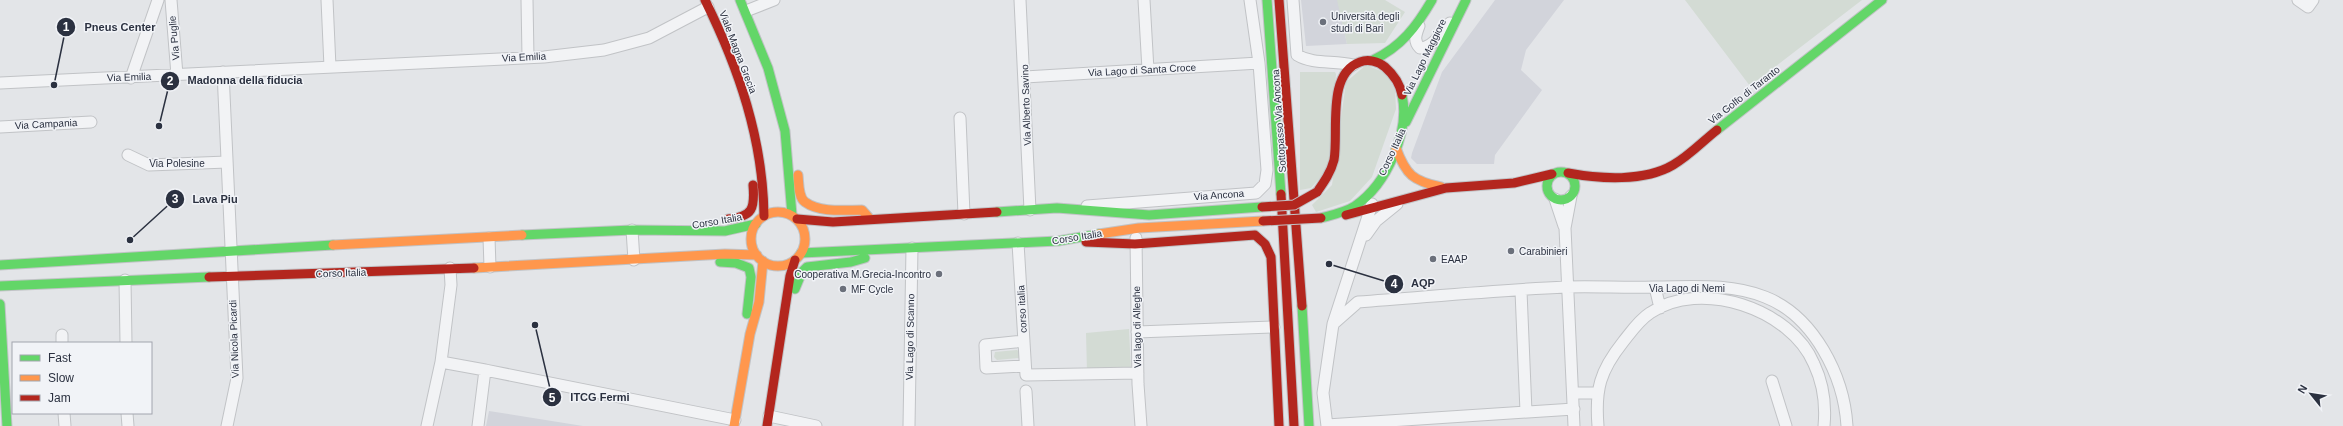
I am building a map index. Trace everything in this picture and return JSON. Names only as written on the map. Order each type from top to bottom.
[{"type":"street","name":"Via Puglie","points":[[131,78],[158,0]]},
{"type":"street","name":"Via Puglie","points":[[171,0],[177,75]]},
{"type":"street","points":[[327,0],[330,67]]},
{"type":"street","points":[[527,0],[528,58]]},
{"type":"street","name":"Viale Magna Grecia","points":[[740,0],[746,11],[768,68],[785,131],[795,217]]},
{"type":"street","points":[[746,11],[774,0]]},
{"type":"street","name":"Via Alberto Savino","points":[[1020,0],[1030,210]]},
{"type":"street","points":[[1144,0],[1148,70]]},
{"type":"street","name":"Via Ancona","points":[[1057,208],[1256,193],[1265,184],[1268,170],[1259,63],[1250,0]]},
{"type":"street","name":"Sottopasso Via Ancona","points":[[1267,0],[1284,241],[1294,426]]},
{"type":"street","name":"Sottopasso Via Ancona","points":[[1279,0],[1300,241],[1309,426]]},
{"type":"street","points":[[1293,0],[1297,55],[1307,61],[1339,61],[1353,65],[1362,60],[1373,60]]},
{"type":"street","name":"Via Lago Maggiore","points":[[1373,60],[1389,54],[1396,49],[1422,18],[1432,0]]},
{"type":"street","points":[[1422,18],[1415,39],[1420,48],[1425,48],[1431,44],[1458,14],[1467,0]]},
{"type":"street","name":"Via Golfo di Taranto","points":[[1568,173],[1608,179],[1643,176],[1673,165],[1882,0]]},
{"type":"street","points":[[2298,0],[2308,7],[2313,0]]},
{"type":"street","name":"Via Emilia","points":[[0,83],[131,78],[223,72],[528,58],[604,50],[649,38],[707,3]]},
{"type":"street","name":"Viale Magna Grecia","points":[[707,3],[739,80],[755,135],[765,193],[764,216]]},
{"type":"street","name":"Via Lago Maggiore","points":[[1404,125],[1458,14]]},
{"type":"street","name":"Corso Italia","points":[[798,257],[874,250],[1058,241],[1139,228],[1321,218],[1341,212],[1356,205],[1370,193],[1386,169],[1396,148],[1404,125],[1403,96],[1400,83],[1383,65],[1373,60]]},
{"type":"street","name":"Via Lago di Santa Croce","points":[[1024,77],[1259,63]]},
{"type":"street","name":"Corso Italia","points":[[795,217],[833,222],[1057,208],[1119,214],[1149,215],[1294,205],[1317,192],[1326,183],[1333,170],[1340,83],[1345,73],[1353,65]]},
{"type":"street","points":[[223,72],[232,275]]},
{"type":"street","points":[[960,118],[964,214]]},
{"type":"street","name":"Via Campania","points":[[0,127],[91,122]]},
{"type":"street","name":"Viale Magna Grecia","points":[[785,131],[794,140],[800,193],[806,202],[824,209],[862,210],[871,219]]},
{"type":"street","name":"Corso Italia","points":[[721,220],[740,219],[748,215],[753,208],[755,197],[749,150],[755,135]]},
{"type":"street","points":[[1396,148],[1408,176],[1419,183],[1446,188]]},
{"type":"street","name":"Via Polesine","points":[[128,155],[149,165],[227,162]]},
{"type":"street","points":[[1386,169],[1370,209],[1333,324],[1327,356],[1324,393],[1327,425],[1574,409]]},
{"type":"street","points":[[1321,218],[1347,215],[1446,188],[1514,183],[1560,172],[1568,173],[1574,180],[1573,193],[1565,228],[1574,426]]},
{"type":"street","points":[[1552,174],[1547,186],[1565,228]]},
{"type":"street","name":"Via Golfo di Taranto","points":[[1573,193],[1608,179]]},
{"type":"street","points":[[1514,183],[1536,189],[1564,200],[1573,193]]},
{"type":"street","points":[[1358,246],[1376,221],[1401,200]]},
{"type":"street","points":[[441,362],[735,423],[750,334],[759,302],[760,258],[751,240],[756,224],[764,216],[783,212],[795,217],[805,235],[790,276],[768,421],[816,426]]},
{"type":"street","name":"Corso Italia","points":[[678,230],[696,222],[709,221]]},
{"type":"street","name":"Corso Italia","points":[[0,265],[232,250],[632,230],[733,230],[756,224]]},
{"type":"street","name":"Via lago di Alleghe","points":[[1139,228],[1135,244],[1138,373],[1141,426]]},
{"type":"street","points":[[632,230],[634,260]]},
{"type":"street","points":[[1058,241],[1135,244],[1255,235],[1265,244],[1271,257],[1279,426]]},
{"type":"street","points":[[489,238],[490,267]]},
{"type":"street","name":"corso italia","points":[[1018,243],[1026,371]]},
{"type":"street","name":"Via Lago di Scanno","points":[[909,426],[912,248]]},
{"type":"street","name":"Corso Italia","points":[[782,332],[792,312],[799,278],[807,267],[865,258],[874,250]]},
{"type":"street","name":"Corso Italia","points":[[0,286],[232,275],[329,274],[490,267],[683,258],[716,254],[760,258]]},
{"type":"street","points":[[760,258],[779,265],[798,257]]},
{"type":"street","name":"Corso Italia","points":[[683,258],[697,263],[736,263],[748,268],[751,277],[747,317],[750,334]]},
{"type":"street","points":[[427,426],[441,362],[451,285],[450,268]]},
{"type":"street","name":"Via Nicola Picardi","points":[[227,426],[236,378],[232,275]]},
{"type":"street","points":[[125,280],[126,342]]},
{"type":"street","name":"Via Lago di Nemi","points":[[1333,324],[1358,302],[1567,287],[1727,287],[1766,297],[1796,317],[1811,332],[1828,357],[1840,384],[1846,409],[1847,426]]},
{"type":"street","points":[[1655,287],[1660,308]]},
{"type":"street","points":[[1521,290],[1526,412]]},
{"type":"street","name":"Via Lago di Nemi","points":[[1597,393],[1608,361],[1635,326],[1650,313],[1660,308],[1680,302],[1707,298],[1732,301],[1755,309],[1781,324],[1799,342],[1814,362],[1823,389],[1824,426]]},
{"type":"street","points":[[0,304],[7,426]]},
{"type":"street","points":[[1137,332],[1274,327]]},
{"type":"street","points":[[1024,341],[985,345],[986,368],[1026,371],[1138,373]]},
{"type":"street","points":[[478,426],[485,370]]},
{"type":"street","points":[[1772,381],[1786,426]]},
{"type":"street","points":[[1823,389],[1840,384]]},
{"type":"street","points":[[1026,391],[1028,426]]},
{"type":"street","points":[[1573,393],[1597,393],[1598,426]]},
{"type":"street","points":[[64,414],[65,426]]},
{"type":"street","points":[[127,414],[128,426]]},
{"type":"shaded area","name":"Università degli studi di Bari","points":[[1301,0],[1338,0],[1347,44],[1306,46]]},
{"type":"shaded area","points":[[1337,0],[1385,0],[1405,12],[1385,43],[1347,44]]},
{"type":"shaded area","points":[[1495,0],[1564,0],[1526,50],[1521,70],[1542,90],[1495,155],[1494,164],[1417,164],[1411,158],[1412,153],[1442,72]]},
{"type":"shaded area","points":[[1685,0],[1862,0],[1750,86]]},
{"type":"shaded area","points":[[1366,65],[1386,73],[1395,90],[1396,109],[1372,177],[1350,201],[1316,212],[1312,205],[1332,185],[1346,82]]},
{"type":"shaded area","points":[[1300,72],[1335,72],[1336,74],[1328,169],[1311,188],[1300,190]]},
{"type":"shaded area","points":[[1129,329],[1131,371],[1087,372],[1086,333]]},
{"type":"shaded area","points":[[1017,350],[1020,352],[1019,358],[997,360],[994,357],[995,352]]},
{"type":"shaded area","points":[[489,411],[583,426],[486,426]]},
{"type":"traffic: fast","points":[[740,0],[768,68],[785,131],[792,215]]},
{"type":"traffic: fast","points":[[1267,0],[1281,194]]},
{"type":"traffic: fast","points":[[1373,60],[1392,49],[1407,35],[1420,19],[1432,0]]},
{"type":"traffic: fast","points":[[1406,122],[1466,0]]},
{"type":"traffic: fast","points":[[1717,130],[1882,0]]},
{"type":"traffic: fast","points":[[1321,218],[1343,212],[1355,206],[1377,185],[1394,156],[1399,141],[1403,125],[1404,109],[1402,95]]},
{"type":"traffic: fast","points":[[1561,172],[1571,176],[1575,186],[1571,196],[1561,200],[1551,196],[1547,186],[1551,176],[1561,172]]},
{"type":"traffic: fast","points":[[997,212],[1057,208],[1149,215],[1262,207]]},
{"type":"traffic: fast","points":[[522,235],[632,230],[725,231],[756,224]]},
{"type":"traffic: fast","points":[[801,253],[1058,241],[1099,234]]},
{"type":"traffic: fast","points":[[0,265],[333,245]]},
{"type":"traffic: fast","points":[[795,289],[802,272],[807,267],[851,262],[865,258]]},
{"type":"traffic: fast","points":[[720,262],[736,263],[749,268],[751,277],[747,314]]},
{"type":"traffic: fast","points":[[0,286],[209,277]]},
{"type":"traffic: fast","points":[[0,304],[7,426]]},
{"type":"traffic: fast","points":[[1302,306],[1309,426]]},
{"type":"traffic: slow","points":[[1396,148],[1407,171],[1417,179],[1431,185],[1441,187]]},
{"type":"traffic: slow","points":[[798,175],[801,197],[811,206],[825,209],[862,210],[870,219]]},
{"type":"traffic: slow","points":[[778,212],[788,214],[797,220],[803,229],[805,239],[803,249],[797,258],[788,264],[778,266],[768,264],[759,258],[753,249],[751,239],[753,229],[759,220],[768,214],[778,212]]},
{"type":"traffic: slow","points":[[1099,234],[1139,228],[1263,221]]},
{"type":"traffic: slow","points":[[333,245],[522,235]]},
{"type":"traffic: slow","points":[[474,268],[725,254],[757,255]]},
{"type":"traffic: slow","points":[[734,426],[750,334],[759,302],[763,261]]},
{"type":"traffic: jam","points":[[705,0],[728,52],[747,105],[759,159],[763,187],[764,216]]},
{"type":"traffic: jam","points":[[1279,0],[1302,306]]},
{"type":"traffic: jam","points":[[1317,192],[1325,181],[1333,164],[1338,91],[1342,78],[1349,69],[1363,61],[1379,63],[1393,76],[1400,87],[1402,95]]},
{"type":"traffic: jam","points":[[1568,173],[1608,178],[1635,177],[1649,174],[1673,165],[1717,130]]},
{"type":"traffic: jam","points":[[1346,215],[1446,188],[1514,183],[1552,174]]},
{"type":"traffic: jam","points":[[728,219],[743,216],[751,210],[753,205],[753,185]]},
{"type":"traffic: jam","points":[[1262,207],[1294,205],[1317,192]]},
{"type":"traffic: jam","points":[[1281,194],[1294,426]]},
{"type":"traffic: jam","points":[[797,219],[833,222],[997,212]]},
{"type":"traffic: jam","points":[[1263,221],[1321,218]]},
{"type":"traffic: jam","points":[[1086,242],[1135,244],[1255,235],[1265,244],[1271,257],[1279,426]]},
{"type":"traffic: jam","points":[[767,426],[790,276],[795,260]]},
{"type":"traffic: jam","points":[[209,277],[474,268]]},
{"type":"place","name":"Università degli studi di Bari","points":[[1323,22]]},
{"type":"place","name":"Pneus Center","points":[[54,85]]},
{"type":"place","name":"Madonna della fiducia","points":[[159,126]]},
{"type":"place","name":"Lava Piu","points":[[130,240]]},
{"type":"place","name":"Carabinieri","points":[[1511,251]]},
{"type":"place","name":"EAAP","points":[[1433,259]]},
{"type":"place","name":"AQP","points":[[1329,264]]},
{"type":"place","name":"Cooperativa M.Grecia-Incontro","points":[[939,274]]},
{"type":"place","name":"MF Cycle","points":[[843,289]]},
{"type":"place","name":"ITCG Fermi","points":[[535,325]]}]
